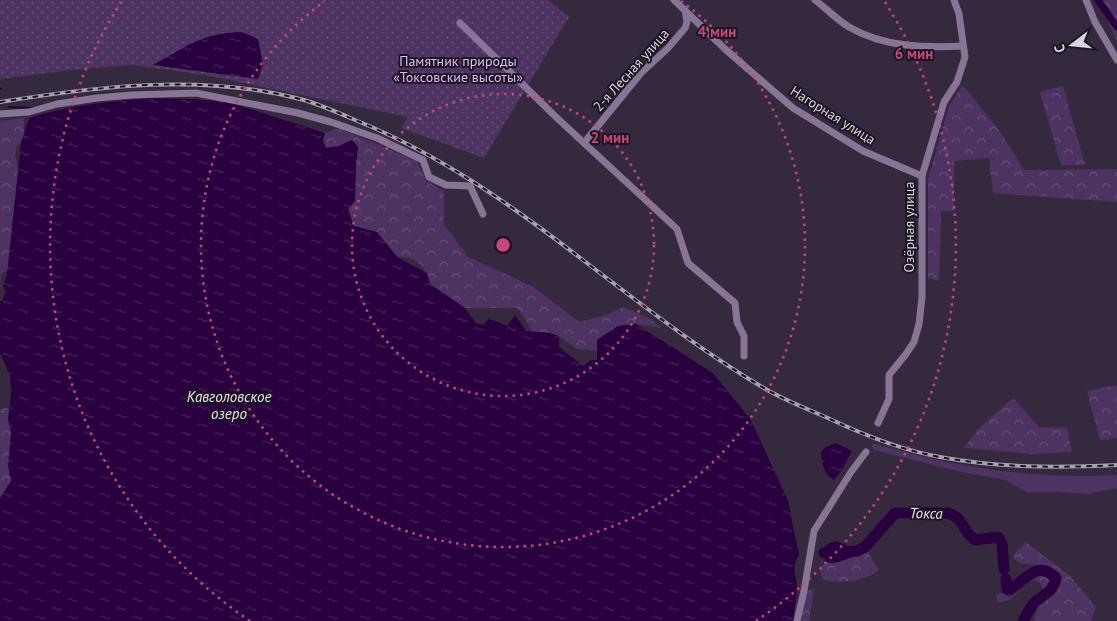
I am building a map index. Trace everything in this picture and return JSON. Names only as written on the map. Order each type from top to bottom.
[{"type":"street","name":"Нагорная улица","points":[[674,0],[725,49],[794,108],[863,151],[922,176]]},
{"type":"street","points":[[815,0],[849,27],[887,42],[935,47],[964,46]]},
{"type":"street","name":"Озёрная улица","points":[[878,423],[889,399],[889,375],[914,342],[919,324],[922,297],[922,176],[944,102],[957,82],[965,57],[959,14],[954,0]]},
{"type":"street","points":[[1086,0],[1117,60]]},
{"type":"street","name":"2-я Лесная улица","points":[[584,143],[641,73],[686,28],[687,22],[684,10]]},
{"type":"street","points":[[460,23],[584,143],[677,229],[688,263],[735,303],[737,322],[744,336],[744,356]]},
{"type":"street","points":[[0,114],[29,112],[57,104],[97,98],[196,93],[298,113],[332,122],[377,138],[423,160],[430,177],[446,185],[470,186],[484,214]]},
{"type":"street","points":[[797,621],[814,531],[851,472],[866,452]]},
{"type":"green space","name":"Памятник природы «Токсовские высоты»","points":[[0,0],[548,0],[569,17],[484,158],[401,128],[408,117],[205,75],[132,65],[79,69],[0,79]]},
{"type":"green space","points":[[1099,0],[1117,0],[1117,42]]},
{"type":"green space","points":[[962,86],[1001,133],[1024,170],[1117,169],[1117,202],[993,193],[989,158],[954,161],[954,211],[941,211],[939,281],[928,278],[928,179],[949,106]]},
{"type":"green space","points":[[1063,86],[1085,165],[1061,165],[1040,92]]},
{"type":"green space","points":[[24,118],[24,139],[17,146],[15,154],[19,174],[18,264],[1,274],[0,292],[0,121]]},
{"type":"green space","points":[[338,128],[417,161],[426,181],[444,191],[444,224],[468,257],[532,286],[579,322],[607,315],[623,307],[649,318],[662,328],[636,324],[618,326],[597,340],[597,351],[577,349],[559,336],[550,333],[532,332],[517,308],[465,308],[430,284],[426,272],[419,263],[410,258],[398,257],[377,232],[354,227],[348,209],[358,147],[352,140],[339,146],[325,148],[323,140],[325,133]]},
{"type":"green space","points":[[1117,385],[1117,438],[1100,440],[1087,391]]},
{"type":"green space","points":[[1013,398],[1039,427],[1067,428],[1072,452],[1032,454],[964,448],[977,430]]},
{"type":"green space","points":[[6,408],[12,413],[11,481],[0,498],[0,409]]},
{"type":"green space","points":[[873,443],[933,459],[994,470],[1055,475],[1117,475],[1117,488],[1088,494],[1026,492],[1006,480],[961,472],[874,450]]},
{"type":"green space","points":[[1026,542],[1070,576],[1096,607],[1091,621],[1034,621],[1038,606],[1049,597],[1056,587],[1058,578],[1044,567],[1021,563],[1015,559],[1013,556]]},
{"type":"green space","points":[[865,547],[878,569],[877,572],[851,581],[824,580],[821,575],[821,567],[825,562],[837,562],[856,556],[857,551]]},
{"type":"green space","points":[[1039,574],[1052,582],[1052,587],[1045,593],[1039,582],[1033,580],[1022,587],[1010,600],[998,603],[996,595],[1002,593],[1010,598],[1026,580]]},
{"type":"green space","points":[[814,589],[809,621],[801,621],[807,591]]},
{"type":"water","points":[[242,32],[258,39],[263,64],[258,79],[153,65],[186,46],[205,38]]},
{"type":"water","name":"Кавголовское озеро","points":[[152,98],[228,102],[325,133],[323,140],[326,148],[339,146],[352,140],[358,147],[355,201],[348,209],[354,226],[377,232],[397,257],[427,273],[430,284],[465,308],[476,323],[483,325],[489,318],[507,326],[515,315],[526,331],[550,333],[559,336],[559,347],[583,366],[591,360],[597,360],[597,340],[618,326],[636,324],[713,373],[751,420],[788,501],[799,555],[794,568],[797,589],[793,621],[0,621],[0,498],[11,481],[8,466],[11,433],[8,419],[11,393],[10,376],[0,353],[0,301],[2,301],[6,292],[3,287],[7,274],[21,143],[29,118],[90,104]]},
{"type":"water","points":[[836,443],[852,451],[834,480],[824,468],[821,452],[826,447]]},
{"type":"water","points":[[837,541],[850,547],[865,547],[857,551],[856,556],[837,562],[825,562],[824,547],[829,543]]},
{"type":"waterway","points":[[1098,0],[1117,27]]},
{"type":"waterway","points":[[9,107],[32,108]]},
{"type":"waterway","name":"Токса","points":[[824,553],[857,551],[865,547],[895,513],[948,513],[958,519],[975,540],[998,537],[1002,543],[1004,569]]},
{"type":"waterway","name":"Токса","points":[[1006,579],[1007,589],[1011,589],[1038,571],[1050,573],[1056,578],[1052,588],[1033,604],[1023,621]]},
{"type":"railway","points":[[0,102],[76,91],[152,85],[228,87],[304,100],[385,133],[472,181],[553,237],[696,344],[744,376],[792,402],[884,442],[940,457],[962,461],[1028,466],[1073,467],[1117,465]]}]
